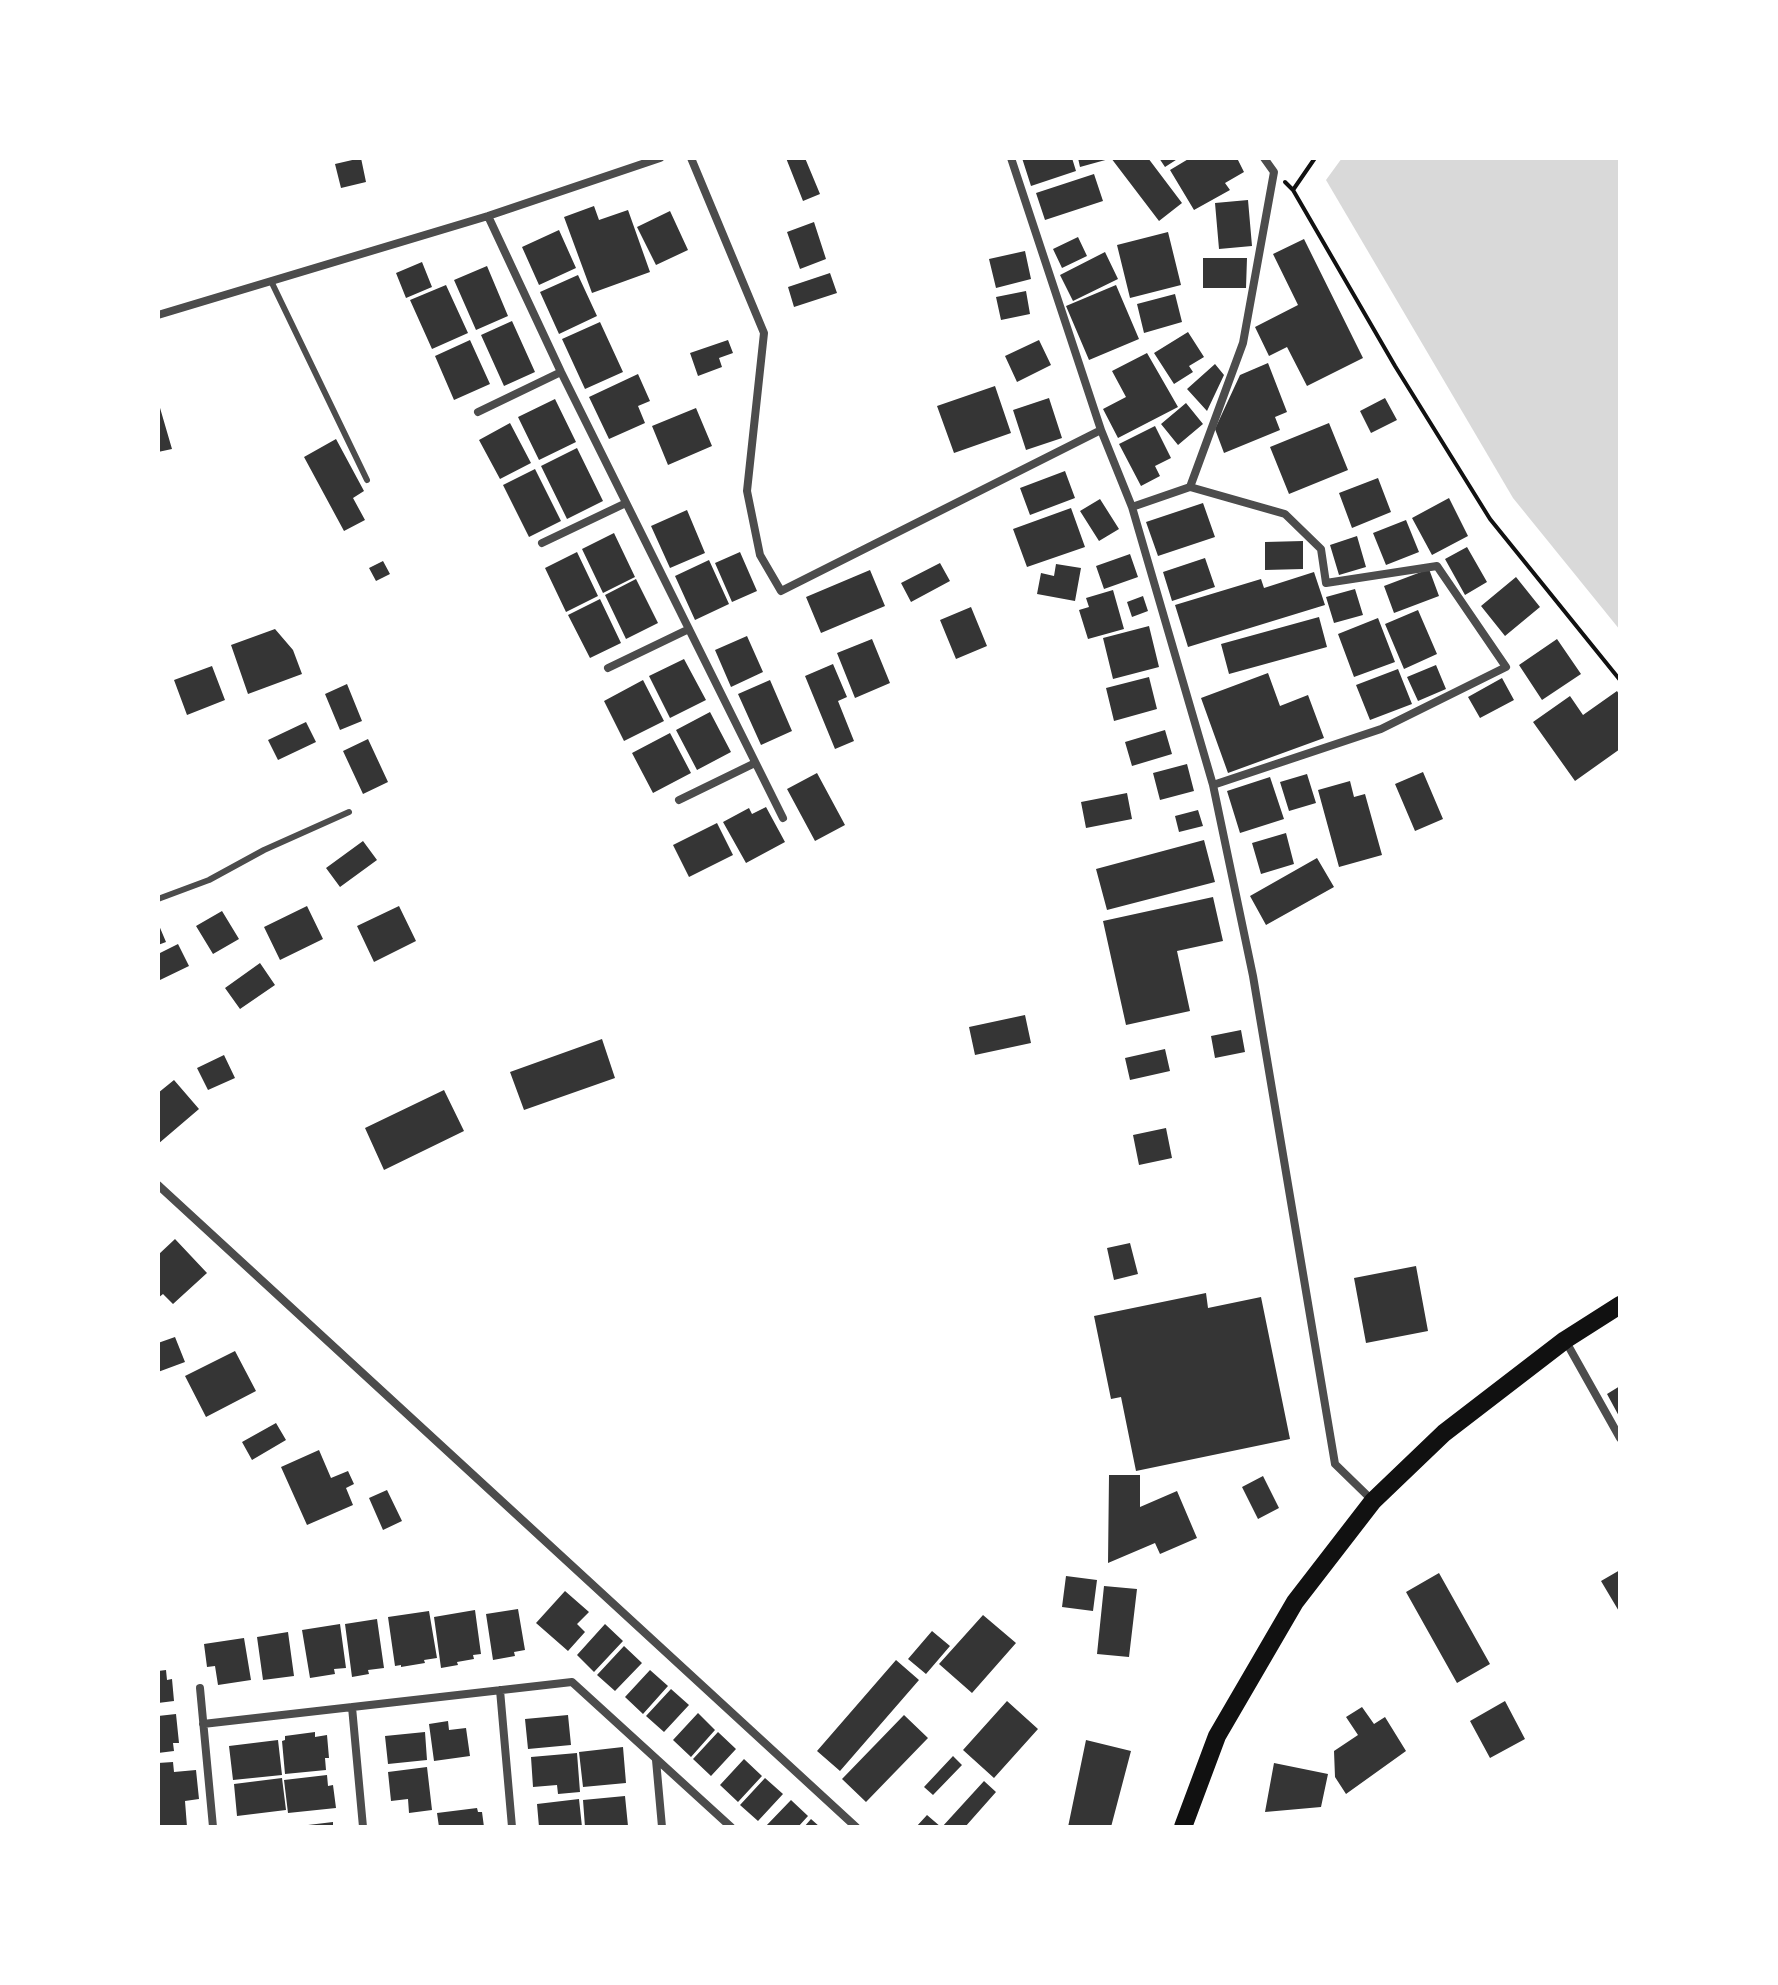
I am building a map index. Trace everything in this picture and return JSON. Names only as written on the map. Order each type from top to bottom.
[{"type":"main road","points":[[1183,1827],[1224,1722],[1295,1602],[1373,1501],[1444,1433],[1565,1340],[1620,1305]]},
{"type":"street","points":[[158,315],[488,216],[660,158]]},
{"type":"street","points":[[691,158],[764,333],[747,491],[760,555],[781,591],[1101,430]]},
{"type":"street","points":[[1011,158],[1101,430],[1132,507],[1213,785],[1253,976],[1335,1464],[1373,1501]]},
{"type":"street","points":[[1190,487],[1243,343],[1274,172],[1264,158]]},
{"type":"street","points":[[488,216],[561,372],[783,818]]},
{"type":"street","points":[[478,412],[561,372]]},
{"type":"street","points":[[1132,507],[1190,487],[1285,514],[1321,549],[1326,583],[1437,566],[1506,667],[1381,729],[1213,785]]},
{"type":"street","points":[[542,543],[626,503]]},
{"type":"street","points":[[608,668],[689,629]]},
{"type":"street","points":[[679,800],[755,763]]},
{"type":"street","points":[[158,1185],[856,1827]]},
{"type":"street","points":[[1565,1340],[1620,1438]]},
{"type":"street","points":[[203,1724],[572,1682],[731,1827]]},
{"type":"street","points":[[200,1688],[213,1827]]},
{"type":"street","points":[[500,1690],[512,1827]]},
{"type":"street","points":[[352,1707],[363,1827]]},
{"type":"street","points":[[656,1759],[662,1827]]},
{"type":"lane","points":[[271,281],[367,480]]},
{"type":"lane","points":[[158,899],[209,880],[264,850],[349,812]]},
{"type":"path","points":[[1315,158],[1293,190],[1395,366],[1490,519],[1620,680]]},
{"type":"shaded area","points":[[1342,158],[1620,158],[1620,630],[1513,498],[1326,180]]},
{"type":"building","points":[[361,158],[366,182],[341,188],[335,164]]},
{"type":"building","points":[[786,158],[805,158],[820,194],[803,201]]},
{"type":"building","points":[[1022,158],[1072,158],[1076,171],[1031,186]]},
{"type":"building","points":[[1078,158],[1109,158],[1109,159],[1080,167]]},
{"type":"building","points":[[1111,158],[1148,158],[1182,203],[1159,221]]},
{"type":"building","points":[[1159,158],[1179,158],[1165,167]]},
{"type":"building","points":[[1190,158],[1237,158],[1244,172],[1225,183],[1230,190],[1194,210],[1170,170]]},
{"type":"building","points":[[1094,174],[1103,201],[1045,220],[1036,193]]},
{"type":"building","points":[[1248,200],[1252,246],[1219,249],[1215,203]]},
{"type":"building","points":[[594,206],[599,220],[628,210],[650,272],[592,293],[564,217]]},
{"type":"building","points":[[670,211],[688,250],[656,265],[637,227]]},
{"type":"building","points":[[814,222],[826,259],[800,269],[787,232]]},
{"type":"building","points":[[559,230],[576,268],[539,285],[522,247]]},
{"type":"building","points":[[1168,232],[1181,285],[1130,298],[1117,245]]},
{"type":"building","points":[[1078,237],[1087,256],[1062,268],[1053,249]]},
{"type":"building","points":[[1304,239],[1363,358],[1307,386],[1287,347],[1269,356],[1255,327],[1298,305],[1273,254]]},
{"type":"building","points":[[1025,251],[1031,279],[996,288],[989,259]]},
{"type":"building","points":[[1105,252],[1118,279],[1073,301],[1060,275]]},
{"type":"building","points":[[1203,258],[1247,258],[1246,288],[1203,288]]},
{"type":"building","points":[[422,262],[432,287],[406,298],[396,273]]},
{"type":"building","points":[[487,266],[508,316],[476,330],[454,280]]},
{"type":"building","points":[[830,273],[837,293],[794,307],[788,287]]},
{"type":"building","points":[[578,275],[597,316],[559,334],[540,292]]},
{"type":"building","points":[[446,285],[468,333],[432,349],[410,300]]},
{"type":"building","points":[[1116,285],[1139,339],[1089,360],[1066,306]]},
{"type":"building","points":[[1026,291],[1030,314],[1001,320],[996,297]]},
{"type":"building","points":[[1175,294],[1182,322],[1144,333],[1137,304]]},
{"type":"building","points":[[512,321],[535,372],[504,386],[481,335]]},
{"type":"building","points":[[600,322],[623,372],[585,389],[562,339]]},
{"type":"building","points":[[1188,332],[1204,357],[1189,366],[1193,372],[1174,384],[1154,353]]},
{"type":"building","points":[[470,340],[490,384],[454,400],[435,356]]},
{"type":"building","points":[[728,340],[733,353],[719,358],[722,367],[698,376],[690,353]]},
{"type":"building","points":[[1039,340],[1051,365],[1017,382],[1005,356]]},
{"type":"building","points":[[1147,353],[1178,407],[1118,438],[1103,409],[1126,397],[1112,371]]},
{"type":"building","points":[[1268,363],[1287,412],[1275,417],[1280,430],[1224,453],[1215,429],[1240,375]]},
{"type":"building","points":[[1215,364],[1224,375],[1207,411],[1187,389]]},
{"type":"building","points":[[638,374],[650,401],[638,406],[645,423],[609,439],[589,397]]},
{"type":"building","points":[[995,386],[1011,433],[954,453],[937,406]]},
{"type":"building","points":[[1049,398],[1062,438],[1026,450],[1013,410]]},
{"type":"building","points":[[1385,398],[1397,420],[1371,433],[1360,411]]},
{"type":"building","points":[[555,399],[576,442],[539,460],[518,417]]},
{"type":"building","points":[[158,401],[172,449],[158,452]]},
{"type":"building","points":[[1186,403],[1203,424],[1178,445],[1161,424]]},
{"type":"building","points":[[696,408],[712,446],[668,465],[652,426]]},
{"type":"building","points":[[510,423],[531,463],[500,479],[479,440]]},
{"type":"building","points":[[1329,423],[1348,470],[1289,494],[1270,447]]},
{"type":"building","points":[[1155,426],[1171,458],[1155,466],[1160,476],[1141,486],[1119,444]]},
{"type":"building","points":[[336,439],[364,491],[353,498],[365,520],[344,531],[304,457]]},
{"type":"building","points":[[577,448],[603,501],[567,519],[541,466]]},
{"type":"building","points":[[535,469],[561,521],[529,537],[503,485]]},
{"type":"building","points":[[1065,471],[1075,498],[1030,515],[1020,488]]},
{"type":"building","points":[[1378,478],[1391,512],[1352,528],[1339,493]]},
{"type":"building","points":[[1449,498],[1468,536],[1432,555],[1412,518]]},
{"type":"building","points":[[1100,499],[1119,529],[1099,541],[1080,511]]},
{"type":"building","points":[[1203,503],[1215,537],[1158,556],[1146,522]]},
{"type":"building","points":[[1071,508],[1085,547],[1027,567],[1013,529]]},
{"type":"building","points":[[687,510],[705,553],[670,568],[651,526]]},
{"type":"building","points":[[1406,520],[1419,552],[1386,565],[1373,533]]},
{"type":"building","points":[[614,533],[635,577],[603,593],[582,549]]},
{"type":"building","points":[[1357,536],[1366,567],[1339,575],[1330,545]]},
{"type":"building","points":[[1303,541],[1303,569],[1265,570],[1265,542]]},
{"type":"building","points":[[1467,547],[1487,582],[1465,595],[1445,559]]},
{"type":"building","points":[[577,552],[598,596],[566,612],[545,568]]},
{"type":"building","points":[[740,552],[757,591],[732,602],[715,563]]},
{"type":"building","points":[[1130,554],[1138,577],[1104,589],[1096,566]]},
{"type":"building","points":[[1205,558],[1215,587],[1172,601],[1163,572]]},
{"type":"building","points":[[709,560],[729,604],[695,620],[675,576]]},
{"type":"building","points":[[383,561],[390,574],[376,581],[369,568]]},
{"type":"building","points":[[940,563],[950,581],[911,602],[901,583]]},
{"type":"building","points":[[1056,564],[1081,568],[1075,601],[1037,594],[1041,573],[1054,576]]},
{"type":"building","points":[[1429,569],[1439,596],[1394,613],[1384,586]]},
{"type":"building","points":[[870,570],[885,606],[821,633],[806,597]]},
{"type":"building","points":[[1314,572],[1325,605],[1188,647],[1175,605],[1261,579],[1264,588]]},
{"type":"building","points":[[1516,577],[1540,607],[1505,636],[1481,606]]},
{"type":"building","points":[[636,579],[658,623],[626,639],[605,595]]},
{"type":"building","points":[[1355,589],[1363,615],[1334,623],[1326,597]]},
{"type":"building","points":[[1113,590],[1124,629],[1088,639],[1079,610],[1089,607],[1086,598]]},
{"type":"building","points":[[1143,596],[1148,611],[1132,617],[1127,602]]},
{"type":"building","points":[[600,599],[621,643],[590,658],[568,615]]},
{"type":"building","points":[[971,607],[987,646],[956,659],[940,620]]},
{"type":"building","points":[[1418,610],[1437,654],[1404,669],[1385,624]]},
{"type":"building","points":[[1319,617],[1327,647],[1229,674],[1221,644]]},
{"type":"building","points":[[1378,618],[1395,662],[1354,677],[1338,634]]},
{"type":"building","points":[[1149,626],[1159,667],[1113,679],[1103,638]]},
{"type":"building","points":[[275,629],[293,650],[302,674],[248,694],[231,645]]},
{"type":"building","points":[[747,636],[763,672],[731,687],[715,650]]},
{"type":"building","points":[[872,639],[890,683],[855,698],[837,653]]},
{"type":"building","points":[[1557,639],[1581,674],[1542,700],[1519,665]]},
{"type":"building","points":[[684,659],[706,700],[670,718],[649,676]]},
{"type":"building","points":[[833,664],[847,697],[838,701],[854,741],[835,749],[805,676]]},
{"type":"building","points":[[1436,665],[1446,689],[1418,701],[1407,677]]},
{"type":"building","points":[[212,666],[225,700],[187,715],[174,680]]},
{"type":"building","points":[[1398,669],[1412,704],[1370,720],[1356,685]]},
{"type":"building","points":[[1268,673],[1280,706],[1308,695],[1324,738],[1228,773],[1201,698]]},
{"type":"building","points":[[1149,677],[1157,709],[1114,721],[1106,688]]},
{"type":"building","points":[[1502,678],[1514,700],[1480,718],[1468,697]]},
{"type":"building","points":[[643,680],[664,721],[624,741],[604,701]]},
{"type":"building","points":[[770,680],[792,731],[761,745],[738,694]]},
{"type":"building","points":[[347,684],[362,721],[340,730],[325,694]]},
{"type":"building","points":[[1617,691],[1620,696],[1620,749],[1575,781],[1533,722],[1570,696],[1583,715]]},
{"type":"building","points":[[710,712],[731,752],[697,770],[676,730]]},
{"type":"building","points":[[306,722],[316,742],[278,760],[268,740]]},
{"type":"building","points":[[1165,730],[1172,754],[1132,766],[1125,742]]},
{"type":"building","points":[[670,733],[691,773],[653,793],[632,753]]},
{"type":"building","points":[[368,739],[388,782],[363,794],[343,751]]},
{"type":"building","points":[[1187,764],[1194,791],[1160,800],[1153,773]]},
{"type":"building","points":[[1423,772],[1443,819],[1415,831],[1395,784]]},
{"type":"building","points":[[817,773],[845,825],[815,841],[787,789]]},
{"type":"building","points":[[1307,774],[1316,803],[1289,811],[1280,782]]},
{"type":"building","points":[[1270,777],[1284,819],[1240,833],[1227,791]]},
{"type":"building","points":[[1350,781],[1354,797],[1365,794],[1382,855],[1339,867],[1318,790]]},
{"type":"building","points":[[1127,793],[1132,819],[1086,828],[1081,802]]},
{"type":"building","points":[[766,807],[785,842],[746,863],[723,822],[749,808],[752,814]]},
{"type":"building","points":[[1198,810],[1203,826],[1179,832],[1175,816]]},
{"type":"building","points":[[717,823],[733,855],[689,877],[673,845]]},
{"type":"building","points":[[1286,833],[1294,864],[1261,874],[1252,843]]},
{"type":"building","points":[[1204,840],[1215,882],[1107,910],[1096,869]]},
{"type":"building","points":[[363,841],[377,860],[340,887],[326,868]]},
{"type":"building","points":[[1317,858],[1334,887],[1266,925],[1250,896]]},
{"type":"building","points":[[1213,897],[1223,941],[1177,951],[1190,1011],[1126,1025],[1103,921]]},
{"type":"building","points":[[307,906],[323,939],[280,960],[264,927]]},
{"type":"building","points":[[399,906],[416,941],[374,962],[357,926]]},
{"type":"building","points":[[222,911],[239,939],[213,954],[196,926]]},
{"type":"building","points":[[158,923],[166,942],[158,945]]},
{"type":"building","points":[[178,944],[189,966],[160,980],[158,954]]},
{"type":"building","points":[[260,963],[275,985],[240,1009],[225,988]]},
{"type":"building","points":[[1025,1015],[1031,1043],[975,1055],[969,1027]]},
{"type":"building","points":[[1241,1030],[1245,1052],[1215,1058],[1211,1036]]},
{"type":"building","points":[[602,1039],[615,1078],[524,1110],[510,1072]]},
{"type":"building","points":[[1165,1049],[1170,1071],[1130,1080],[1125,1058]]},
{"type":"building","points":[[224,1055],[235,1078],[208,1090],[197,1068]]},
{"type":"building","points":[[174,1080],[199,1109],[158,1144],[158,1093]]},
{"type":"building","points":[[444,1090],[464,1131],[384,1170],[365,1128]]},
{"type":"building","points":[[1166,1128],[1172,1158],[1139,1165],[1133,1135]]},
{"type":"building","points":[[175,1239],[207,1273],[173,1304],[163,1294],[158,1298],[158,1255]]},
{"type":"building","points":[[1130,1243],[1138,1274],[1114,1280],[1107,1248]]},
{"type":"building","points":[[1416,1266],[1428,1331],[1366,1343],[1354,1278]]},
{"type":"building","points":[[1206,1293],[1208,1308],[1261,1297],[1290,1439],[1136,1471],[1121,1397],[1111,1399],[1094,1316]]},
{"type":"building","points":[[175,1337],[185,1362],[158,1372],[158,1343]]},
{"type":"building","points":[[235,1351],[256,1391],[206,1417],[185,1376]]},
{"type":"building","points":[[1620,1386],[1620,1418],[1607,1394]]},
{"type":"building","points":[[276,1423],[286,1440],[252,1460],[242,1442]]},
{"type":"building","points":[[319,1450],[331,1478],[348,1471],[354,1484],[346,1488],[353,1505],[307,1525],[281,1467]]},
{"type":"building","points":[[1109,1475],[1140,1475],[1140,1507],[1177,1491],[1197,1538],[1160,1554],[1155,1543],[1108,1563]]},
{"type":"building","points":[[1263,1476],[1279,1508],[1258,1519],[1242,1487]]},
{"type":"building","points":[[387,1490],[402,1521],[383,1530],[369,1498]]},
{"type":"building","points":[[1620,1570],[1620,1613],[1601,1581]]},
{"type":"building","points":[[1439,1573],[1490,1664],[1457,1683],[1406,1592]]},
{"type":"building","points":[[1066,1576],[1097,1580],[1093,1611],[1062,1607]]},
{"type":"building","points":[[1104,1586],[1137,1589],[1129,1657],[1097,1654]]},
{"type":"building","points":[[565,1591],[589,1612],[577,1624],[585,1632],[568,1651],[536,1623]]},
{"type":"building","points":[[518,1609],[525,1650],[514,1652],[515,1656],[493,1660],[486,1614]]},
{"type":"building","points":[[475,1610],[481,1654],[473,1655],[474,1659],[457,1662],[458,1665],[441,1668],[434,1617]]},
{"type":"building","points":[[429,1611],[437,1658],[424,1660],[425,1663],[395,1666],[388,1617]]},
{"type":"building","points":[[983,1615],[1016,1643],[972,1693],[939,1664]]},
{"type":"building","points":[[377,1619],[384,1668],[368,1670],[369,1674],[352,1677],[345,1624]]},
{"type":"building","points":[[340,1624],[346,1668],[334,1669],[335,1674],[310,1678],[302,1630]]},
{"type":"building","points":[[605,1624],[623,1641],[594,1672],[577,1655]]},
{"type":"building","points":[[932,1631],[950,1646],[926,1674],[908,1659]]},
{"type":"building","points":[[288,1632],[294,1676],[263,1680],[257,1637]]},
{"type":"building","points":[[244,1638],[251,1680],[218,1685],[215,1666],[207,1667],[204,1644]]},
{"type":"building","points":[[624,1646],[642,1663],[615,1691],[597,1675]]},
{"type":"building","points":[[896,1660],[919,1680],[840,1771],[817,1751]]},
{"type":"building","points":[[166,1670],[167,1680],[172,1679],[174,1701],[158,1703],[158,1671]]},
{"type":"building","points":[[650,1670],[668,1686],[643,1714],[625,1697]]},
{"type":"building","points":[[671,1689],[689,1705],[664,1732],[646,1716]]},
{"type":"building","points":[[1007,1701],[1038,1729],[994,1778],[963,1750]]},
{"type":"building","points":[[1505,1701],[1525,1739],[1490,1758],[1470,1721]]},
{"type":"building","points":[[1362,1707],[1374,1724],[1385,1717],[1406,1751],[1346,1794],[1335,1777],[1334,1751],[1358,1735],[1346,1717]]},
{"type":"building","points":[[698,1713],[715,1730],[691,1757],[673,1740]]},
{"type":"building","points":[[176,1714],[179,1743],[173,1743],[174,1751],[158,1753],[158,1716]]},
{"type":"building","points":[[568,1715],[571,1745],[528,1749],[525,1719]]},
{"type":"building","points":[[904,1715],[928,1738],[866,1802],[842,1779]]},
{"type":"building","points":[[448,1721],[449,1730],[466,1728],[470,1756],[434,1761],[429,1724]]},
{"type":"building","points":[[315,1732],[315,1737],[327,1735],[329,1758],[325,1758],[326,1770],[285,1774],[282,1741],[285,1736]]},
{"type":"building","points":[[425,1732],[427,1760],[388,1764],[385,1736]]},
{"type":"building","points":[[718,1732],[736,1749],[711,1776],[693,1759]]},
{"type":"building","points":[[278,1740],[282,1775],[233,1780],[229,1746]]},
{"type":"building","points":[[1086,1740],[1131,1751],[1111,1827],[1068,1827]]},
{"type":"building","points":[[623,1747],[626,1783],[583,1787],[579,1752]]},
{"type":"building","points":[[577,1753],[580,1792],[558,1794],[557,1785],[533,1787],[531,1757]]},
{"type":"building","points":[[953,1756],[962,1765],[933,1795],[924,1787]]},
{"type":"building","points":[[744,1759],[762,1776],[738,1802],[720,1785]]},
{"type":"building","points":[[173,1762],[174,1772],[196,1770],[199,1799],[185,1801],[187,1827],[158,1827],[158,1763]]},
{"type":"building","points":[[1274,1763],[1328,1774],[1321,1807],[1265,1812]]},
{"type":"building","points":[[427,1767],[432,1810],[409,1813],[408,1799],[391,1801],[388,1772]]},
{"type":"building","points":[[327,1775],[328,1786],[333,1785],[336,1808],[288,1813],[284,1780]]},
{"type":"building","points":[[282,1778],[286,1810],[237,1816],[234,1784]]},
{"type":"building","points":[[765,1778],[783,1794],[758,1821],[740,1805]]},
{"type":"building","points":[[984,1781],[996,1792],[965,1827],[942,1827]]},
{"type":"building","points":[[625,1796],[628,1826],[585,1827],[583,1800]]},
{"type":"building","points":[[579,1799],[582,1827],[539,1827],[537,1804]]},
{"type":"building","points":[[791,1800],[808,1816],[798,1827],[765,1827]]},
{"type":"building","points":[[477,1808],[478,1812],[482,1812],[484,1827],[439,1827],[437,1813]]},
{"type":"building","points":[[927,1815],[941,1827],[916,1827]]},
{"type":"building","points":[[811,1819],[820,1827],[804,1827]]},
{"type":"building","points":[[333,1822],[333,1827],[308,1827],[308,1825]]}]
